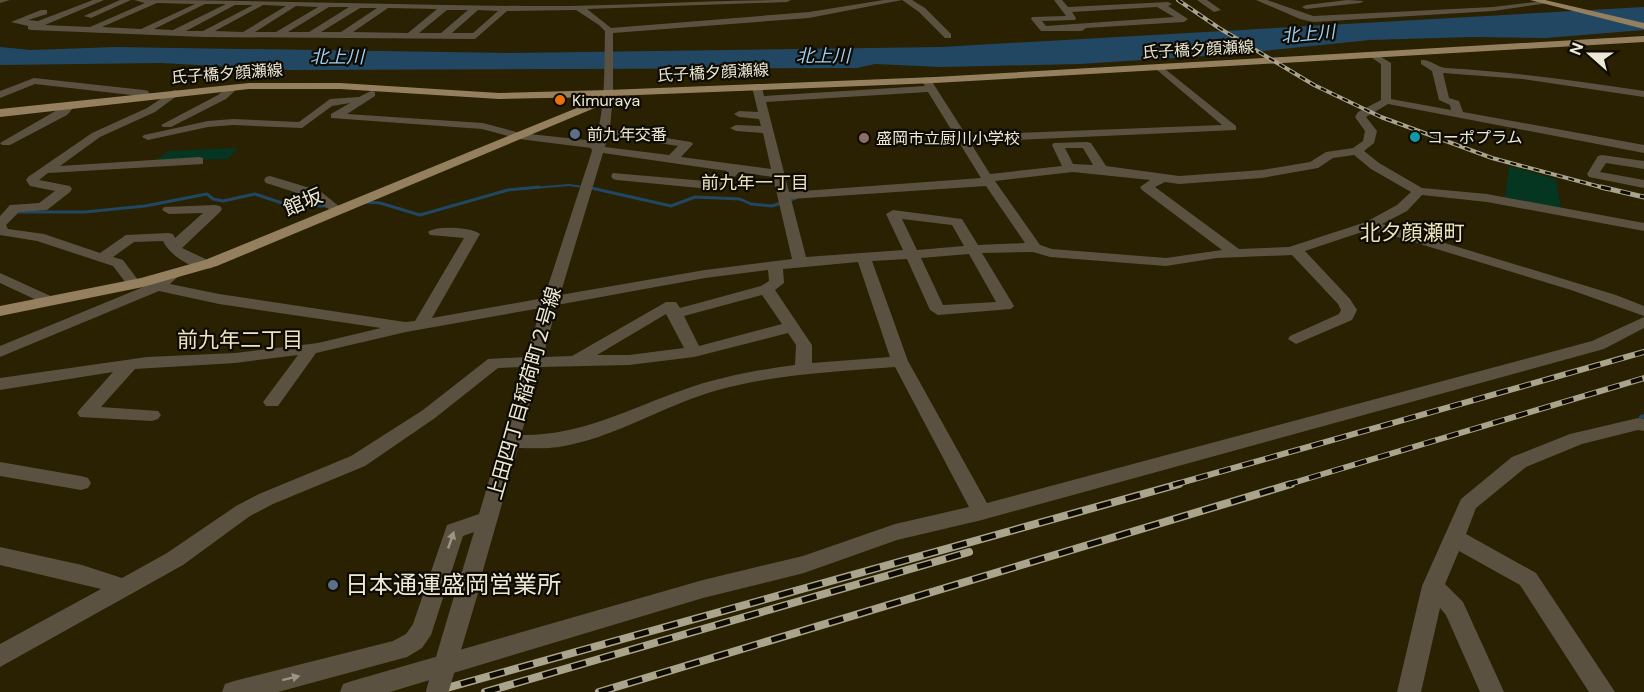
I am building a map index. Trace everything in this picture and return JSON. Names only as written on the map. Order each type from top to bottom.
[{"type":"main road","points":[[1540,2],[1644,26]]},
{"type":"main road","name":"氏子橋夕顔瀬線","points":[[3,114],[234,87],[340,86],[499,96],[758,93],[1643,40]]},
{"type":"main road","name":"館坂","points":[[0,311],[134,284],[207,265],[593,105],[608,93]]},
{"type":"street","points":[[0,1],[6,0]]},
{"type":"street","points":[[41,24],[15,22],[76,0]]},
{"type":"street","points":[[100,0],[31,27],[204,34],[475,36],[506,8]]},
{"type":"street","points":[[57,28],[127,0]]},
{"type":"street","points":[[138,0],[293,5],[451,5],[476,8],[580,9],[680,2],[787,0]]},
{"type":"street","points":[[204,34],[270,0]]},
{"type":"street","points":[[278,34],[334,0]]},
{"type":"street","points":[[312,35],[367,0]]},
{"type":"street","points":[[343,35],[394,0]]},
{"type":"street","points":[[569,0],[602,23],[609,36],[809,15],[898,0]]},
{"type":"street","points":[[633,0],[642,6]]},
{"type":"street","points":[[716,3],[726,0]]},
{"type":"street","points":[[906,0],[922,10],[948,36]]},
{"type":"street","points":[[1058,0],[1081,26]]},
{"type":"street","points":[[1159,5],[1184,19],[1044,29],[1035,19],[1173,3],[1170,0]]},
{"type":"street","points":[[1201,0],[1217,9]]},
{"type":"street","points":[[1260,0],[1303,17],[1334,18],[1540,2]]},
{"type":"street","points":[[1306,7],[1358,0],[1401,14]]},
{"type":"street","points":[[89,29],[156,1]]},
{"type":"street","points":[[159,11],[180,2]]},
{"type":"street","points":[[142,32],[204,2]]},
{"type":"street","points":[[175,33],[234,3]]},
{"type":"street","points":[[32,16],[8,16],[41,4]]},
{"type":"street","points":[[1297,4],[1334,18]]},
{"type":"street","points":[[244,34],[293,5]]},
{"type":"street","points":[[410,36],[451,5]]},
{"type":"street","points":[[443,36],[476,8]]},
{"type":"street","points":[[116,30],[137,21]]},
{"type":"street","name":"上田四丁目稲荷町２号線","points":[[437,692],[550,302],[597,147],[604,131],[608,93],[609,36]]},
{"type":"street","points":[[1373,56],[1386,63],[1386,101]]},
{"type":"street","points":[[1424,62],[1437,70],[1522,76],[1644,94]]},
{"type":"street","points":[[962,139],[1232,128],[1160,68]]},
{"type":"street","points":[[1437,70],[1444,100],[1455,103],[1458,115]]},
{"type":"street","points":[[0,95],[34,81],[144,93],[145,96]]},
{"type":"street","points":[[929,84],[988,180],[1035,248]]},
{"type":"street","points":[[166,126],[222,97],[234,87]]},
{"type":"street","points":[[134,284],[118,263],[39,237],[3,232],[0,227],[15,208],[42,207],[66,189],[34,183],[32,180],[96,135],[151,110],[174,93]]},
{"type":"street","points":[[758,93],[800,262]]},
{"type":"street","points":[[148,136],[216,123],[302,125],[339,98],[366,97],[335,116],[483,126],[519,136],[561,143],[778,174]]},
{"type":"street","points":[[784,196],[981,183],[996,176],[1069,168],[1200,181],[1262,174],[1314,165],[1330,155],[1356,151],[1368,143],[1372,129],[1360,117],[1386,101],[1644,149]]},
{"type":"street","points":[[6,143],[63,112],[71,105]]},
{"type":"street","points":[[739,114],[764,116]]},
{"type":"street","points":[[736,128],[768,130]]},
{"type":"street","points":[[604,131],[687,144],[672,159]]},
{"type":"street","points":[[1069,168],[1058,145],[1087,145],[1101,170]]},
{"type":"street","points":[[1356,151],[1375,166],[1419,191],[1487,198],[1644,227]]},
{"type":"street","points":[[1644,165],[1602,159],[1593,174],[1644,184]]},
{"type":"street","points":[[45,170],[200,161]]},
{"type":"street","points":[[617,176],[720,186],[736,168]]},
{"type":"street","points":[[1163,178],[1146,187],[1237,254]]},
{"type":"street","points":[[270,180],[315,194],[343,209]]},
{"type":"street","points":[[0,384],[130,364],[235,358],[311,349],[413,326],[705,274],[800,262],[1035,248],[1050,253],[1166,262],[1217,254],[1272,253],[1295,249],[1371,225],[1402,208],[1419,191]]},
{"type":"street","points":[[169,210],[215,209],[173,248]]},
{"type":"street","points":[[893,214],[957,222],[974,250],[1006,306],[938,310],[914,254],[893,214]]},
{"type":"street","points":[[1371,225],[1431,245],[1592,290],[1644,311]]},
{"type":"street","points":[[413,326],[473,234],[435,232]]},
{"type":"street","points":[[102,258],[131,238],[168,237],[173,248],[184,256],[207,265]]},
{"type":"street","points":[[1295,249],[1345,302],[1349,310],[1346,317],[1296,339]]},
{"type":"street","points":[[864,258],[900,361],[982,513]]},
{"type":"street","points":[[674,314],[777,283],[775,265]]},
{"type":"street","points":[[0,352],[158,286],[175,273]]},
{"type":"street","points":[[0,276],[50,301]]},
{"type":"street","points":[[158,286],[219,299],[413,326]]},
{"type":"street","points":[[766,288],[804,345],[802,371]]},
{"type":"street","points":[[575,361],[671,305],[694,352]]},
{"type":"street","points":[[352,692],[703,589],[804,564],[895,532],[982,513],[1598,345],[1644,322]]},
{"type":"street","points":[[0,656],[175,559],[243,511],[266,499],[358,461],[429,414],[494,363],[629,360],[694,352],[791,327]]},
{"type":"street","points":[[272,402],[311,349]]},
{"type":"street","points":[[510,441],[563,440],[637,416],[677,397],[757,376],[900,361]]},
{"type":"street","points":[[130,364],[86,413],[152,415]]},
{"type":"street","points":[[1409,692],[1433,586],[1468,504],[1519,462],[1577,439],[1638,424],[1644,425]]},
{"type":"street","points":[[0,469],[81,483]]},
{"type":"street","points":[[234,692],[399,650],[414,641],[423,628],[454,531],[487,519]]},
{"type":"street","points":[[1454,538],[1528,579],[1603,692]]},
{"type":"street","points":[[0,556],[82,574],[125,588]]},
{"type":"street","points":[[1433,586],[1455,609],[1492,692]]},
{"type":"green space","points":[[238,148],[228,159],[155,161],[168,151]]},
{"type":"green space","points":[[1509,166],[1556,179],[1561,209],[1505,197]]},
{"type":"water","name":"北上川","points":[[1644,7],[1644,30],[1545,38],[1473,37],[1370,40],[1235,54],[1080,64],[941,67],[875,64],[857,68],[290,70],[161,63],[0,65],[0,47],[31,50],[116,47],[510,53],[941,47]]},
{"type":"waterway","points":[[521,189],[569,185],[592,188]]},
{"type":"waterway","points":[[366,202],[380,203],[420,215],[508,190],[539,187]]},
{"type":"waterway","points":[[587,187],[592,188]]},
{"type":"waterway","points":[[592,188],[598,189]]},
{"type":"waterway","points":[[592,188],[671,206],[695,197],[740,199],[751,204],[772,206],[796,198]]},
{"type":"waterway","points":[[19,212],[85,212],[145,206],[207,194],[213,199],[223,201],[255,194],[291,206],[326,206]]},
{"type":"railway","points":[[1178,0],[1219,28],[1314,85],[1381,117],[1492,158],[1608,189]]},
{"type":"railway","points":[[1601,187],[1644,197]]},
{"type":"railway","points":[[1173,485],[1644,352]]},
{"type":"railway","points":[[1286,485],[1644,378]]},
{"type":"railway","points":[[432,692],[1179,484]]},
{"type":"railway","points":[[599,692],[1291,484]]},
{"type":"railway","points":[[485,692],[969,552]]},
{"type":"place","name":"Kimuraya","points":[[560,100]]},
{"type":"place","name":"前九年交番","points":[[575,134]]},
{"type":"place","name":"コーポプラム","points":[[1415,137]]},
{"type":"place","name":"盛岡市立厨川小学校","points":[[864,138]]},
{"type":"place","name":"日本通運盛岡営業所","points":[[333,585]]},
{"type":"district","name":"前九年一丁目","points":[[755,183]]},
{"type":"district","name":"北夕顔瀬町","points":[[1412,233]]},
{"type":"district","name":"前九年二丁目","points":[[240,340]]}]
